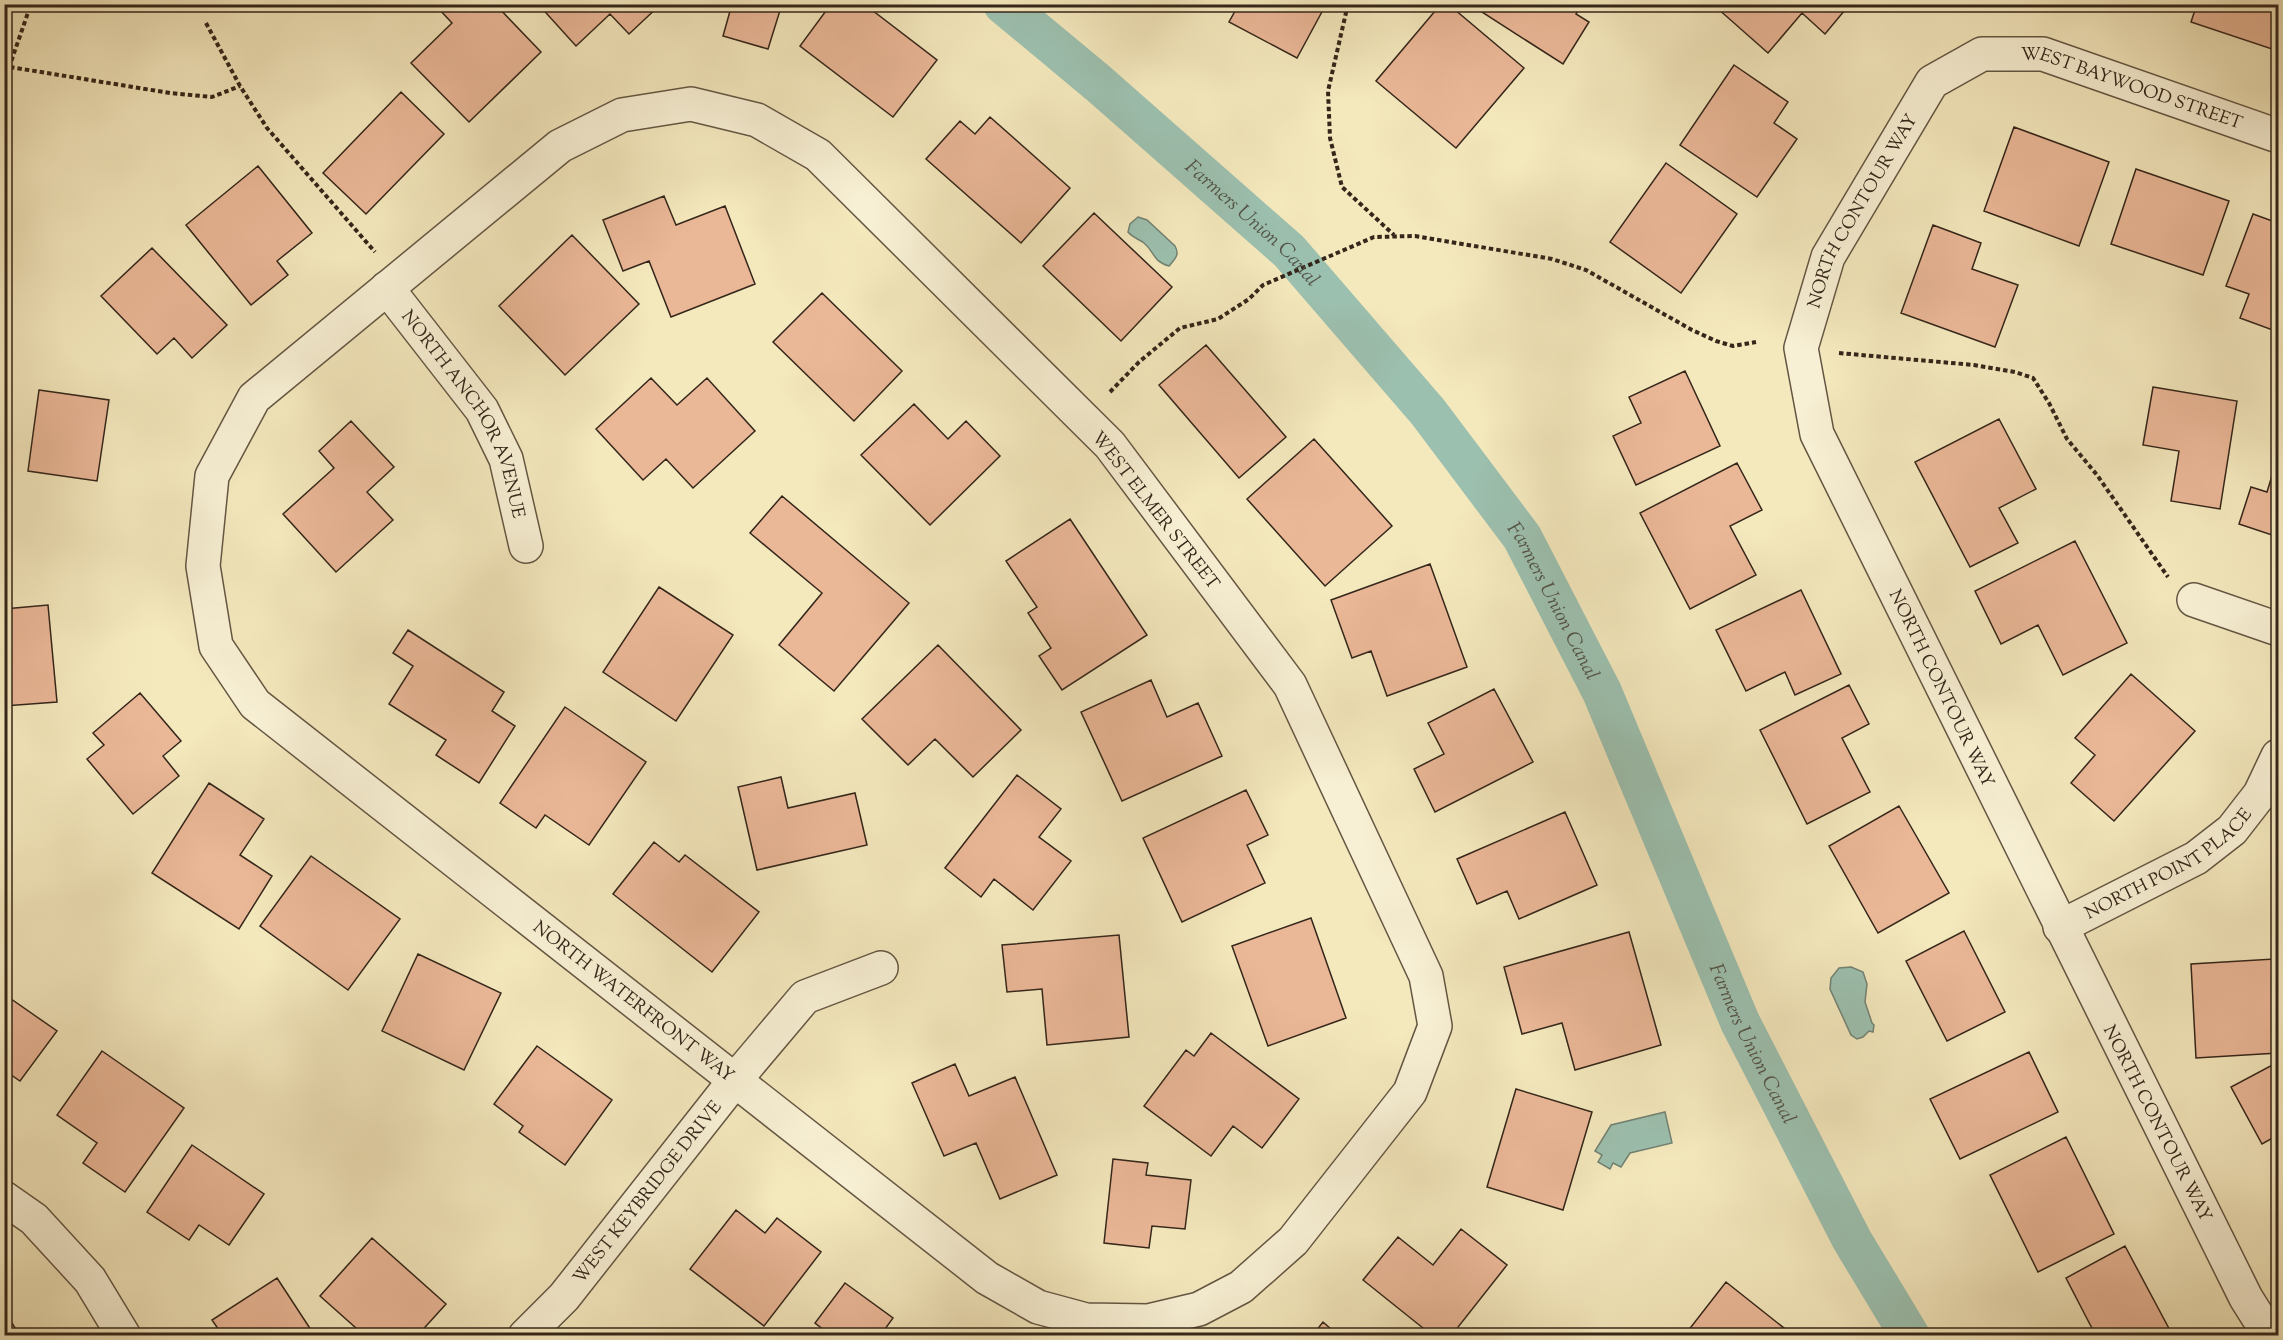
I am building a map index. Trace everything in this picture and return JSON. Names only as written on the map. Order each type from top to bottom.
[{"type":"street","name":"WEST BAYWOOD STREET","points":[[1982,54],[2043,54],[2278,136]]},
{"type":"street","name":"NORTH CONTOUR WAY","points":[[1982,54],[1932,82],[1828,257],[1801,348],[1816,434],[2246,1298],[2270,1335]]},
{"type":"street","name":"NORTH ANCHOR AVENUE","points":[[203,566],[212,476],[254,398],[560,146],[622,115],[691,104]]},
{"type":"street","name":"WEST ELMER STREET","points":[[691,104],[757,120],[818,155],[1110,445],[1290,685],[1426,976],[1435,1026]]},
{"type":"street","name":"NORTH ANCHOR AVENUE","points":[[387,288],[482,410],[506,459],[526,546]]},
{"type":"street","name":"NORTH WATERFRONT WAY","points":[[203,566],[216,646],[255,704],[987,1278],[1038,1307],[1086,1320],[1150,1328],[1198,1309],[1241,1287],[1293,1241],[1410,1092],[1435,1026]]},
{"type":"street","points":[[2183,591],[2278,629]]},
{"type":"street","name":"NORTH POINT PLACE","points":[[2060,927],[2196,858],[2232,830],[2260,794],[2278,756]]},
{"type":"street","name":"WEST KEYBRIDGE DRIVE","points":[[525,1335],[564,1297],[735,1080],[805,997],[881,968]]},
{"type":"street","points":[[4,1198],[34,1219],[90,1280],[124,1335]]},
{"type":"path","points":[[4,82],[30,4]]},
{"type":"path","points":[[1348,4],[1328,91],[1330,138],[1342,187],[1395,236]]},
{"type":"path","points":[[206,23],[240,86],[267,128],[378,254]]},
{"type":"path","points":[[10,66],[170,93],[212,97],[240,86]]},
{"type":"path","points":[[1104,398],[1139,362],[1180,328],[1218,318],[1249,299],[1263,285],[1374,237],[1415,236],[1552,259],[1587,270],[1716,341],[1733,346],[1756,342]]},
{"type":"path","points":[[1830,352],[1974,366],[2015,372],[2033,378],[2049,403],[2067,439],[2097,475],[2183,591]]},
{"type":"shaded area","points":[[1138,217],[1147,220],[1175,246],[1177,254],[1169,266],[1159,262],[1148,246],[1128,232],[1130,224]]},
{"type":"shaded area","points":[[1851,967],[1863,972],[1867,984],[1865,1002],[1874,1025],[1873,1032],[1869,1031],[1857,1039],[1851,1035],[1830,989],[1831,978],[1839,968]]},
{"type":"shaded area","points":[[1665,1112],[1672,1143],[1630,1153],[1621,1167],[1613,1163],[1610,1169],[1598,1162],[1602,1155],[1595,1151],[1611,1125]]},
{"type":"building","points":[[442,4],[495,4],[541,52],[469,122],[411,63],[452,23],[438,8]]},
{"type":"building","points":[[538,4],[661,4],[629,34],[610,14],[576,46]]},
{"type":"building","points":[[732,4],[782,4],[768,49],[723,36]]},
{"type":"building","points":[[831,4],[864,4],[937,60],[893,117],[800,46]]},
{"type":"building","points":[[1239,4],[1318,4],[1324,8],[1297,58],[1229,22]]},
{"type":"building","points":[[1441,4],[1448,4],[1524,68],[1456,148],[1376,81]]},
{"type":"building","points":[[1582,4],[1576,14],[1589,22],[1563,64],[1471,5]]},
{"type":"building","points":[[1720,4],[1850,4],[1825,34],[1802,13],[1768,53],[1717,8]]},
{"type":"building","points":[[2197,4],[2278,4],[2278,51],[2191,22]]},
{"type":"building","points":[[1734,65],[1788,102],[1774,123],[1797,139],[1757,197],[1680,145]]},
{"type":"building","points":[[401,92],[444,134],[366,214],[323,173]]},
{"type":"building","points":[[990,117],[1070,188],[1021,243],[926,159],[960,121],[975,134]]},
{"type":"building","points":[[2014,127],[2109,162],[2079,246],[1984,211]]},
{"type":"building","points":[[1666,163],[1737,214],[1681,293],[1610,242]]},
{"type":"building","points":[[258,166],[312,233],[277,261],[288,275],[251,305],[186,225]]},
{"type":"building","points":[[2136,169],[2229,201],[2203,275],[2111,244]]},
{"type":"building","points":[[664,196],[676,225],[725,206],[755,284],[671,317],[649,261],[623,271],[603,220]]},
{"type":"building","points":[[1094,213],[1172,287],[1121,341],[1043,266]]},
{"type":"building","points":[[2253,214],[2278,223],[2278,332],[2240,318],[2249,294],[2226,286]]},
{"type":"building","points":[[1933,225],[1981,243],[1972,269],[2018,285],[1995,347],[1901,313]]},
{"type":"building","points":[[572,235],[639,304],[565,375],[499,306]]},
{"type":"building","points":[[152,248],[227,325],[192,358],[174,338],[157,354],[101,296]]},
{"type":"building","points":[[822,293],[902,371],[854,421],[773,342]]},
{"type":"building","points":[[1206,345],[1286,437],[1239,478],[1159,385]]},
{"type":"building","points":[[1685,371],[1720,446],[1636,485],[1613,436],[1641,423],[1629,397]]},
{"type":"building","points":[[651,378],[677,405],[707,378],[755,431],[693,488],[666,459],[643,480],[596,429]]},
{"type":"building","points":[[2153,387],[2237,401],[2220,509],[2171,501],[2179,451],[2143,445]]},
{"type":"building","points":[[39,390],[109,400],[97,481],[28,471]]},
{"type":"building","points":[[914,404],[948,439],[966,421],[1000,456],[930,525],[861,455]]},
{"type":"building","points":[[1999,419],[2036,489],[1999,508],[2018,543],[1970,567],[1915,462]]},
{"type":"building","points":[[351,421],[394,467],[367,492],[393,520],[336,572],[283,514],[334,468],[319,451]]},
{"type":"building","points":[[1314,439],[1392,526],[1325,586],[1247,499]]},
{"type":"building","points":[[2278,456],[2278,537],[2239,524],[2251,487],[2267,492]]},
{"type":"building","points":[[1737,463],[1762,510],[1730,526],[1756,575],[1690,609],[1640,513]]},
{"type":"building","points":[[782,496],[909,603],[834,691],[779,645],[822,593],[750,533]]},
{"type":"building","points":[[1070,519],[1147,635],[1062,690],[1039,656],[1051,648],[1028,613],[1037,607],[1006,561]]},
{"type":"building","points":[[2075,541],[2127,643],[2063,675],[2038,625],[2001,644],[1975,591]]},
{"type":"building","points":[[1430,564],[1467,667],[1387,696],[1371,651],[1352,658],[1331,600]]},
{"type":"building","points":[[659,587],[733,635],[676,721],[603,672]]},
{"type":"building","points":[[1801,590],[1841,674],[1795,695],[1785,672],[1746,691],[1716,630]]},
{"type":"building","points":[[48,605],[57,702],[4,706],[4,609]]},
{"type":"building","points":[[408,630],[504,692],[492,711],[515,726],[479,783],[436,755],[446,740],[389,704],[413,666],[393,653]]},
{"type":"building","points":[[938,645],[1021,730],[973,777],[935,739],[908,765],[862,719]]},
{"type":"building","points":[[2131,674],[2195,731],[2114,821],[2071,783],[2095,755],[2075,738]]},
{"type":"building","points":[[1151,680],[1167,717],[1198,703],[1222,756],[1122,801],[1081,712]]},
{"type":"building","points":[[1849,685],[1869,724],[1842,738],[1870,792],[1807,824],[1760,730]]},
{"type":"building","points":[[1494,689],[1533,762],[1435,812],[1414,769],[1444,754],[1428,723]]},
{"type":"building","points":[[140,693],[181,741],[163,756],[179,776],[133,814],[87,759],[104,745],[93,733]]},
{"type":"building","points":[[565,707],[646,762],[589,845],[545,815],[536,828],[500,803]]},
{"type":"building","points":[[1017,775],[1061,809],[1039,837],[1071,861],[1033,910],[994,879],[981,897],[945,868]]},
{"type":"building","points":[[781,777],[788,808],[855,793],[867,845],[757,870],[738,787]]},
{"type":"building","points":[[209,783],[264,819],[240,855],[272,876],[239,929],[152,873]]},
{"type":"building","points":[[1246,790],[1268,835],[1247,845],[1265,883],[1182,922],[1143,838]]},
{"type":"building","points":[[1899,806],[1949,893],[1878,933],[1829,846]]},
{"type":"building","points":[[1565,812],[1597,885],[1519,919],[1507,891],[1477,904],[1457,859]]},
{"type":"building","points":[[654,842],[679,862],[685,855],[759,912],[712,972],[613,894]]},
{"type":"building","points":[[311,856],[400,919],[348,990],[260,926]]},
{"type":"building","points":[[1311,918],[1346,1018],[1268,1046],[1232,946]]},
{"type":"building","points":[[1964,931],[2005,1012],[1947,1041],[1906,961]]},
{"type":"building","points":[[1629,932],[1661,1045],[1575,1070],[1562,1023],[1522,1034],[1504,967]]},
{"type":"building","points":[[1119,935],[1129,1037],[1047,1045],[1042,989],[1007,992],[1002,945]]},
{"type":"building","points":[[418,954],[501,993],[464,1070],[382,1031]]},
{"type":"building","points":[[2274,959],[2278,1053],[2196,1058],[2191,964]]},
{"type":"building","points":[[4,994],[57,1031],[20,1081],[4,1070]]},
{"type":"building","points":[[1211,1033],[1299,1099],[1262,1148],[1233,1126],[1211,1156],[1144,1106],[1186,1050],[1194,1056]]},
{"type":"building","points":[[537,1046],[612,1100],[565,1165],[519,1132],[523,1126],[494,1104]]},
{"type":"building","points":[[102,1051],[184,1108],[125,1192],[83,1163],[97,1143],[57,1115]]},
{"type":"building","points":[[2029,1052],[2058,1112],[1960,1159],[1930,1099]]},
{"type":"building","points":[[2278,1062],[2278,1135],[2262,1144],[2231,1087]]},
{"type":"building","points":[[955,1064],[969,1096],[1015,1077],[1057,1175],[1000,1199],[976,1143],[944,1156],[912,1083]]},
{"type":"building","points":[[1516,1089],[1592,1112],[1563,1210],[1487,1187]]},
{"type":"building","points":[[2066,1137],[2114,1234],[2038,1272],[1990,1175]]},
{"type":"building","points":[[192,1145],[264,1194],[229,1245],[199,1225],[189,1240],[147,1212]]},
{"type":"building","points":[[1113,1159],[1148,1163],[1146,1175],[1191,1180],[1185,1229],[1152,1226],[1149,1248],[1104,1243]]},
{"type":"building","points":[[736,1210],[765,1233],[777,1218],[821,1252],[764,1326],[690,1269]]},
{"type":"building","points":[[1461,1229],[1507,1265],[1451,1336],[1433,1336],[1363,1280],[1398,1237],[1433,1265]]},
{"type":"building","points":[[372,1238],[446,1304],[417,1336],[365,1336],[320,1296]]},
{"type":"building","points":[[2125,1246],[2173,1336],[2096,1336],[2066,1278]]},
{"type":"building","points":[[277,1278],[315,1336],[223,1336],[212,1320]]},
{"type":"building","points":[[1726,1282],[1794,1336],[1684,1336]]},
{"type":"building","points":[[845,1283],[893,1318],[880,1336],[827,1336],[829,1334],[815,1323]]},
{"type":"building","points":[[1323,1322],[1339,1336],[1312,1336]]},
{"type":"building","points":[[12,1323],[20,1336],[4,1336],[4,1327]]},
{"type":"waterway","name":"Farmers Union Canal","points":[[1003,4],[1098,83],[1289,251],[1428,412],[1522,537],[1602,692],[1740,1022],[1852,1240],[1910,1336]]}]
